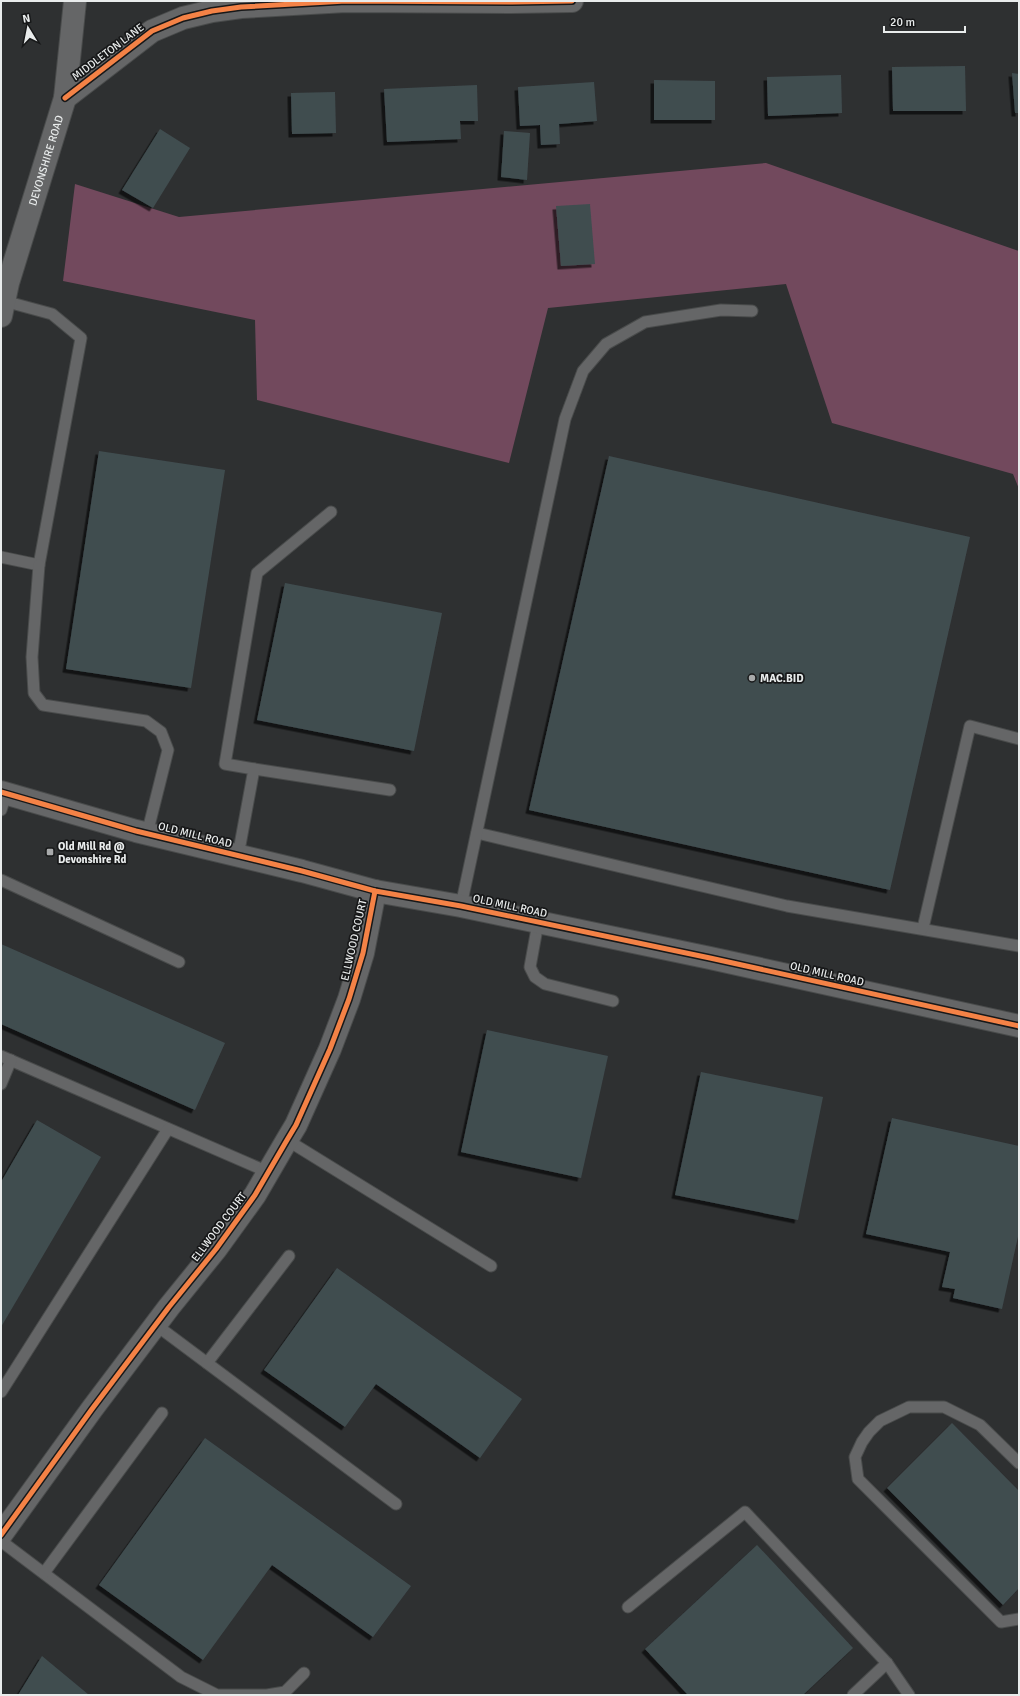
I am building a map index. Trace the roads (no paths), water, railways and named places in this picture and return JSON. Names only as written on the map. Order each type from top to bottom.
[{"type":"street","name":"DEVONSHIRE ROAD","points":[[3,308],[8,283],[64,98],[75,1]]},
{"type":"street","name":"MIDDLETON LANE","points":[[64,98],[152,31],[184,18],[212,11],[241,7],[346,1],[572,1]]},
{"type":"street","name":"OLD MILL ROAD","points":[[3,799],[375,891],[461,906],[1019,1026]]},
{"type":"street","name":"ELLWOOD COURT","points":[[1,1535],[92,1408],[216,1250],[255,1195],[296,1125],[330,1049],[349,999],[363,954],[375,891]]},
{"type":"lane","points":[[3,308],[52,314],[82,338],[39,565],[32,657],[34,693],[43,705],[146,721],[161,732],[168,750],[147,834]]},
{"type":"lane","points":[[461,906],[565,419],[583,371],[606,344],[645,322],[720,310],[752,310]]},
{"type":"lane","points":[[331,512],[257,573],[225,764],[390,790]]},
{"type":"lane","points":[[1,557],[39,565]]},
{"type":"lane","points":[[923,928],[970,726],[1019,739]]},
{"type":"lane","points":[[238,856],[254,769]]},
{"type":"lane","points":[[477,833],[787,906],[923,928],[1019,946]]},
{"type":"lane","points":[[1,880],[179,962]]},
{"type":"lane","points":[[538,923],[530,967],[535,977],[544,984],[614,1002]]},
{"type":"lane","points":[[1,1084],[6,1058],[268,1172]]},
{"type":"lane","points":[[1,1392],[168,1129]]},
{"type":"lane","points":[[287,1140],[491,1266]]},
{"type":"lane","points":[[207,1364],[290,1256]]},
{"type":"lane","points":[[156,1325],[396,1504]]},
{"type":"lane","points":[[1018,1619],[1001,1622],[858,1479],[855,1457],[862,1442],[880,1421],[909,1407],[944,1407],[980,1425],[1019,1463]]},
{"type":"lane","points":[[44,1573],[162,1413]]},
{"type":"lane","points":[[628,1607],[745,1512],[887,1663],[909,1695]]},
{"type":"lane","points":[[1,1541],[181,1677],[217,1695],[267,1695],[284,1692],[304,1672]]},
{"type":"lane","points":[[853,1695],[887,1663]]},
{"type":"place","name":"MAC.BID","points":[[752,678]]},
{"type":"place","name":"Old Mill Rd @ Devonshire Rd","points":[[50,852]]}]
